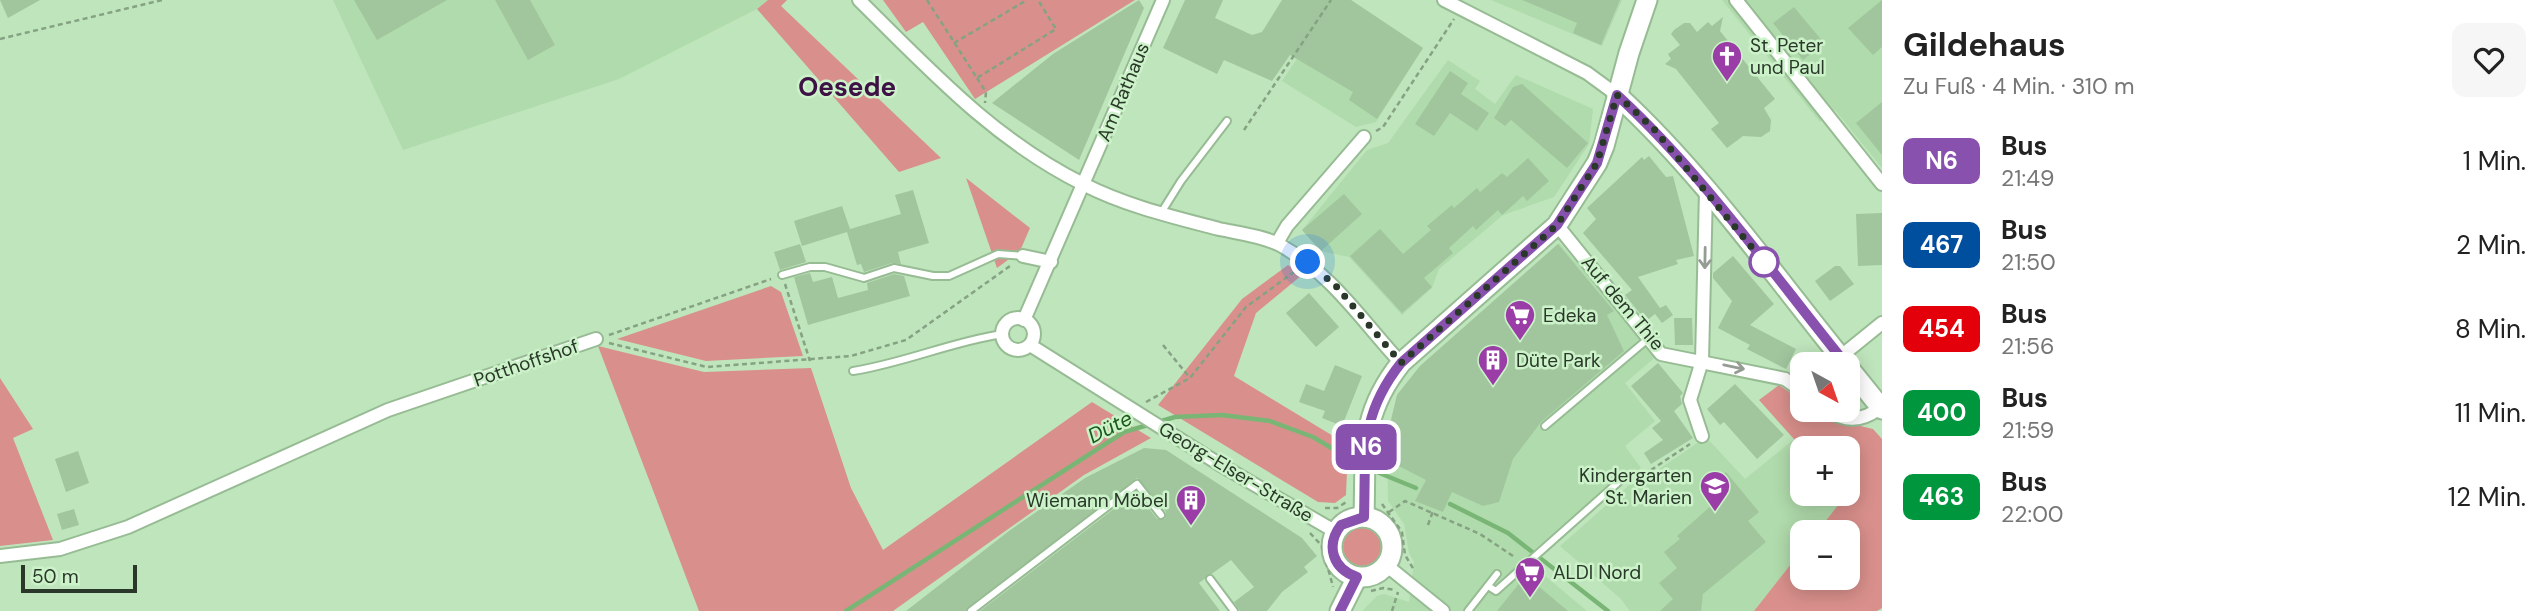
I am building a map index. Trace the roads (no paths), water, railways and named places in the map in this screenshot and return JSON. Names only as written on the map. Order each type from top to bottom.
[{"type":"main road","points":[[1364,517],[1373,488],[1366,446],[1368,425],[1385,384],[1401,363],[1557,225],[1597,163],[1647,0]]},
{"type":"main road","points":[[1617,95],[1654,129],[1836,352]]},
{"type":"main road","points":[[1860,382],[1881,408]]},
{"type":"main road","points":[[1340,611],[1391,557],[1391,539],[1381,523],[1364,517],[1348,521],[1336,532],[1332,541],[1335,560],[1340,568],[1362,586]]},
{"type":"street","points":[[859,0],[962,102],[1024,152],[1084,185],[1161,214],[1277,243],[1308,262],[1336,286],[1401,363]]},
{"type":"street","name":"Am Rathaus","points":[[1084,185],[1163,0]]},
{"type":"street","points":[[1444,0],[1587,73],[1617,95]]},
{"type":"street","points":[[1736,0],[1882,184]]},
{"type":"street","points":[[1277,243],[1287,226],[1364,137]]},
{"type":"street","points":[[1024,320],[1084,185]]},
{"type":"street","points":[[1702,436],[1690,400],[1702,361],[1706,190]]},
{"type":"street","name":"Auf dem Thie","points":[[1557,225],[1661,354],[1790,382]]},
{"type":"street","points":[[1023,256],[1051,262]]},
{"type":"street","points":[[1024,320],[1034,330],[1030,345],[1016,350],[1006,345],[1002,334],[1009,321],[1024,320]]},
{"type":"street","points":[[1855,352],[1882,323]]},
{"type":"street","name":"Potthoffshof","points":[[0,556],[60,549],[128,527],[388,410],[596,339]]},
{"type":"street","name":"Georg-Elser-Straße","points":[[1030,345],[1181,440],[1336,532]]},
{"type":"street","points":[[1860,419],[1881,408]]},
{"type":"street","points":[[1386,565],[1443,611]]},
{"type":"lane","points":[[1161,214],[1181,181],[1227,121]]},
{"type":"lane","points":[[782,275],[810,267],[825,267],[864,278],[894,268],[933,276],[949,276],[998,254],[1023,256]]},
{"type":"lane","points":[[853,370],[888,365],[962,340],[1002,334]]},
{"type":"lane","points":[[1545,426],[1649,338]]},
{"type":"lane","points":[[1488,586],[1496,590],[1623,478]]},
{"type":"lane","points":[[971,611],[1137,484],[1161,515]]},
{"type":"lane","points":[[1468,611],[1497,575]]},
{"type":"lane","points":[[1210,579],[1234,611]]},
{"type":"waterway","name":"Düte","points":[[846,611],[1124,432],[1175,417],[1222,415],[1270,421],[1313,437],[1360,465]]},
{"type":"waterway","name":"Düte","points":[[1372,470],[1416,488]]},
{"type":"waterway","name":"Düte","points":[[1450,504],[1508,533],[1608,611]]},
{"type":"place","name":"St. Peter und Paul","points":[[1727,83]]},
{"type":"place","name":"Edeka","points":[[1520,342]]},
{"type":"place","name":"Düte Park","points":[[1493,387]]},
{"type":"place","name":"Kindergarten St. Marien","points":[[1715,513]]},
{"type":"place","name":"Wiemann Möbel","points":[[1191,527]]},
{"type":"place","name":"ALDI Nord","points":[[1530,599]]},
{"type":"district","name":"Oesede","points":[[847,87]]}]
